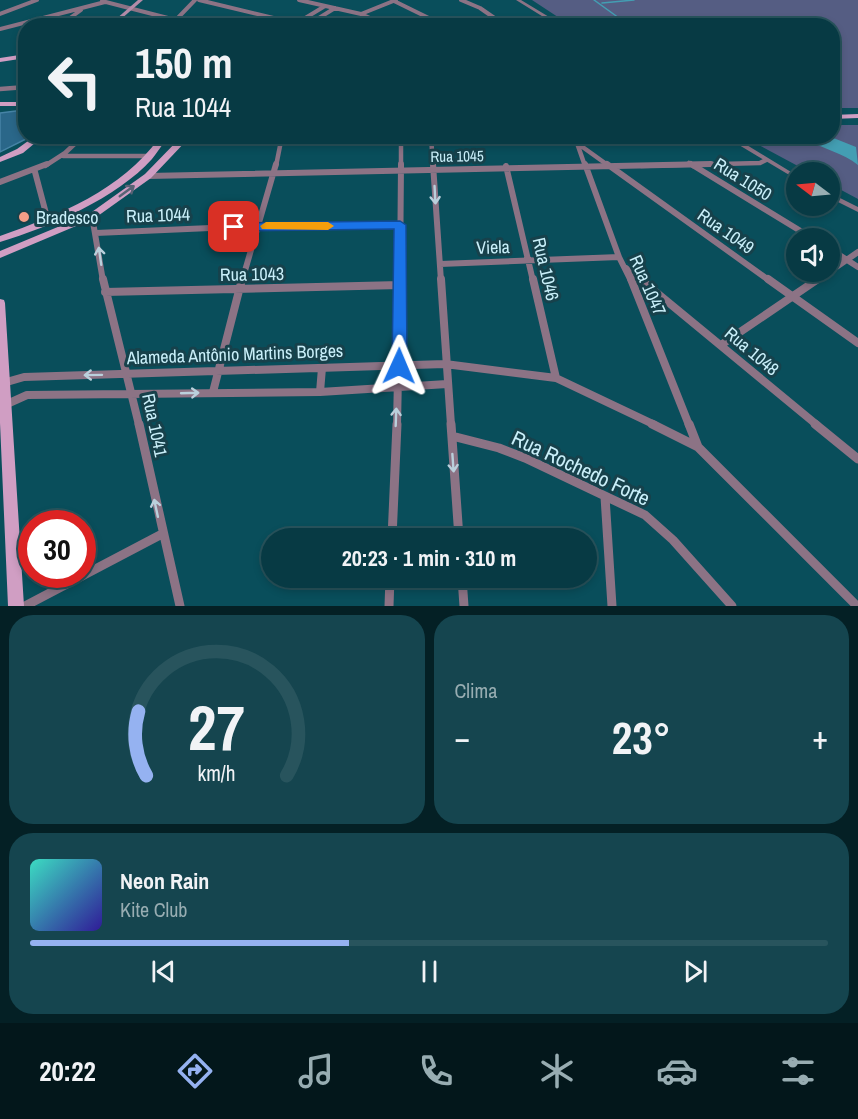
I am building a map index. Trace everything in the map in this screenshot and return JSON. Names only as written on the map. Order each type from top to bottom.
[{"type":"main road","points":[[119,18],[141,0]]},
{"type":"main road","points":[[129,18],[149,0]]},
{"type":"main road","points":[[0,54],[18,53]]},
{"type":"main road","points":[[0,60],[18,55]]},
{"type":"main road","points":[[4,104],[18,98]]},
{"type":"main road","points":[[840,117],[858,116]]},
{"type":"main road","points":[[1,160],[28,144]]},
{"type":"main road","points":[[0,239],[48,221],[84,203],[130,174],[151,156],[156,144]]},
{"type":"main road","points":[[0,255],[92,216],[147,177],[180,144]]},
{"type":"main road","points":[[130,174],[147,177]]},
{"type":"main road","points":[[0,303],[16,606]]},
{"type":"street","points":[[0,14],[37,0]]},
{"type":"street","points":[[70,18],[96,0],[168,18]]},
{"type":"street","points":[[178,18],[197,0],[276,18]]},
{"type":"street","points":[[299,0],[370,18]]},
{"type":"street","points":[[361,14],[395,0],[430,18]]},
{"type":"street","points":[[463,0],[494,18]]},
{"type":"street","points":[[518,0],[548,18]]},
{"type":"street","points":[[42,18],[105,2]]},
{"type":"street","points":[[306,18],[326,6]]},
{"type":"street","points":[[319,18],[335,8]]},
{"type":"street","points":[[0,29],[18,24]]},
{"type":"street","points":[[0,89],[18,88]]},
{"type":"street","points":[[0,182],[35,172],[63,156],[75,144]]},
{"type":"street","points":[[213,392],[256,226],[274,173],[280,144]]},
{"type":"street","points":[[392,528],[399,366],[401,144]]},
{"type":"street","points":[[432,144],[445,364],[458,528]]},
{"type":"street","name":"Rua 1047","points":[[577,144],[619,257],[626,267],[698,447]]},
{"type":"street","name":"Rua 1049","points":[[578,144],[858,343]]},
{"type":"street","points":[[740,144],[786,171]]},
{"type":"street","points":[[63,156],[151,156]]},
{"type":"street","name":"Rua 1045","points":[[147,177],[506,166],[760,163],[766,160]]},
{"type":"street","name":"Rua 1050","points":[[689,163],[796,228]]},
{"type":"street","name":"Rua 1046","points":[[506,166],[556,378]]},
{"type":"street","points":[[35,172],[48,221]]},
{"type":"street","points":[[840,200],[858,210]]},
{"type":"street","name":"Rua 1041","points":[[92,216],[105,292],[127,374],[180,606]]},
{"type":"street","name":"Rua 1044","points":[[96,233],[256,226],[400,225]]},
{"type":"street","points":[[721,345],[858,252]]},
{"type":"street","points":[[840,255],[858,267]]},
{"type":"street","name":"Viela","points":[[440,264],[619,257]]},
{"type":"street","name":"Rua 1048","points":[[626,267],[858,459]]},
{"type":"street","name":"Rua 1043","points":[[105,292],[400,285]]},
{"type":"street","name":"Alameda Antônio Martins Borges","points":[[3,382],[24,377],[445,364],[556,378],[698,447],[857,606]]},
{"type":"street","points":[[321,392],[322,368]]},
{"type":"street","name":"Alameda Antônio Martins Borges","points":[[7,404],[27,395],[321,392],[447,384]]},
{"type":"street","name":"Rua Rochedo Forte","points":[[452,436],[499,448],[525,458],[645,515],[659,526],[732,606]]},
{"type":"street","points":[[605,497],[612,606]]},
{"type":"street","points":[[25,606],[162,534]]},
{"type":"street","points":[[389,606],[390,588]]},
{"type":"street","points":[[463,588],[464,606]]},
{"type":"shaded area","points":[[532,0],[858,0],[858,108],[840,108],[840,18],[559,18]]},
{"type":"shaded area","points":[[840,125],[858,125],[858,199],[840,189],[840,162],[790,162],[757,144],[840,144]]},
{"type":"shaded area","points":[[840,141],[856,147],[858,165],[816,144],[840,144]]},
{"type":"building","points":[[18,111],[18,143],[0,152],[0,113]]},
{"type":"waterway","points":[[594,0],[619,18]]},
{"type":"waterway","points":[[602,3],[634,0]]},
{"type":"slow traffic","points":[[266,226],[328,226]]},
{"type":"place","name":"Bradesco","points":[[24,217]]},
{"type":"route","points":[[234,227],[400,225],[399,366]]}]
